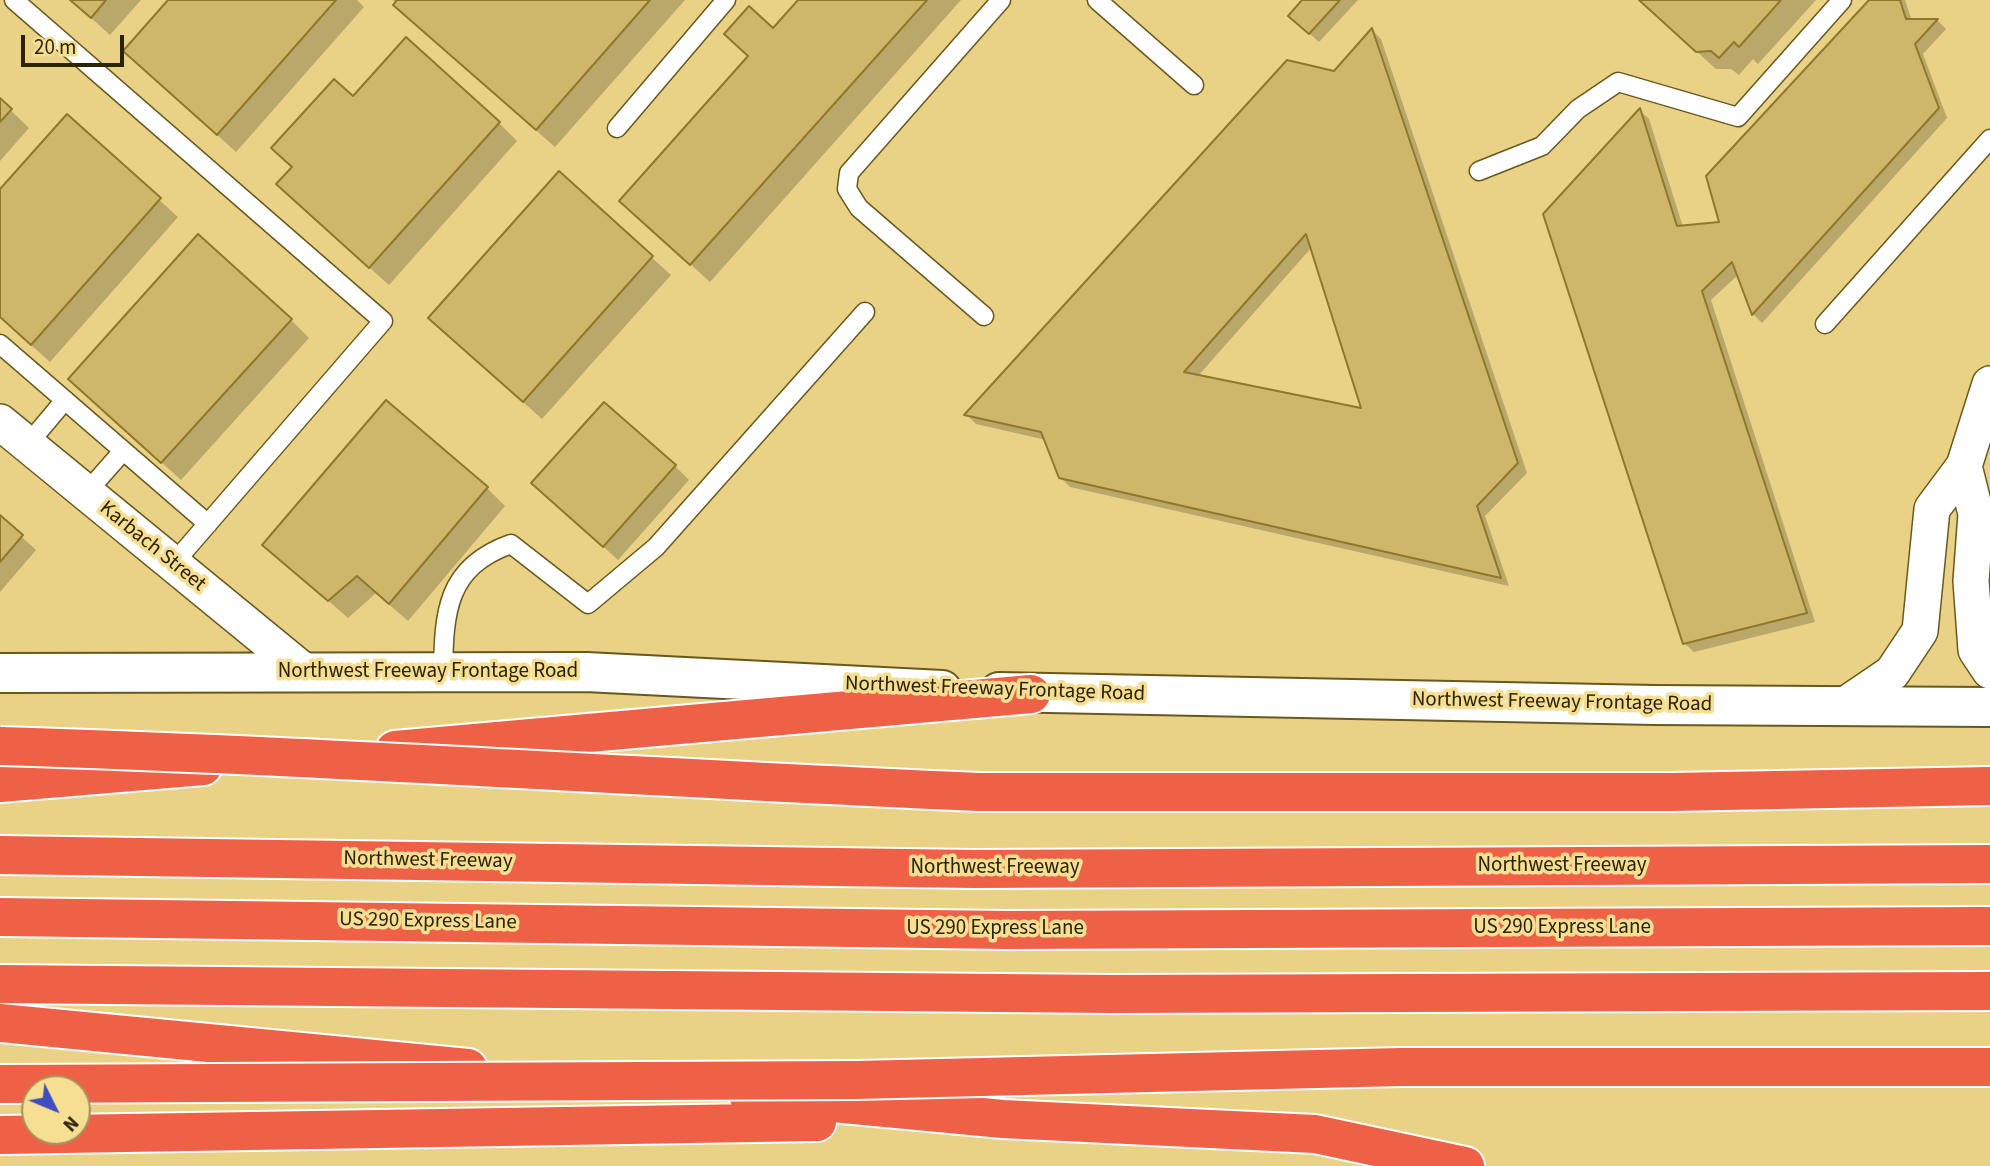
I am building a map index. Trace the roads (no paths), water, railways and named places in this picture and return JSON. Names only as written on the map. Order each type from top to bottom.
[{"type":"highway","points":[[0,783],[1031,694]]},
{"type":"highway","points":[[0,746],[230,753],[682,780],[979,793],[1670,792],[1990,786]]},
{"type":"highway","name":"Northwest Freeway","points":[[0,855],[974,869],[1990,864]]},
{"type":"highway","name":"US 290 Express Lane","points":[[0,917],[1007,930],[1990,926]]},
{"type":"highway","points":[[0,984],[1112,994],[1990,991]]},
{"type":"highway","points":[[0,1023],[1003,1119],[1315,1134],[1465,1166]]},
{"type":"highway","points":[[0,1084],[843,1080],[1401,1067],[1990,1067]]},
{"type":"highway","points":[[0,1135],[1003,1119]]},
{"type":"main road","name":"Northwest Freeway Frontage Road","points":[[0,673],[586,672],[1031,694],[1990,707]]},
{"type":"street","points":[[1842,706],[1892,673],[1920,631],[1933,509],[1964,466],[1990,384]]},
{"type":"street","name":"Karbach Street","points":[[0,422],[305,672]]},
{"type":"street","points":[[1964,466],[1976,514],[1971,581],[1976,650],[1990,671]]},
{"type":"lane","points":[[14,0],[383,321],[173,564]]},
{"type":"lane","points":[[617,128],[726,0]]},
{"type":"lane","points":[[984,316],[859,208],[847,189],[849,173],[1001,0]]},
{"type":"lane","points":[[1097,0],[1194,85]]},
{"type":"lane","points":[[1479,171],[1542,146],[1577,108],[1618,82],[1738,117],[1842,0]]},
{"type":"lane","points":[[1825,324],[1990,139]]},
{"type":"lane","points":[[443,673],[448,606],[457,584],[470,564],[491,551],[511,544],[588,604],[656,547],[866,312]]},
{"type":"lane","points":[[2,350],[65,400],[208,524]]},
{"type":"lane","points":[[28,444],[65,400]]},
{"type":"lane","points":[[86,493],[123,451]]}]
